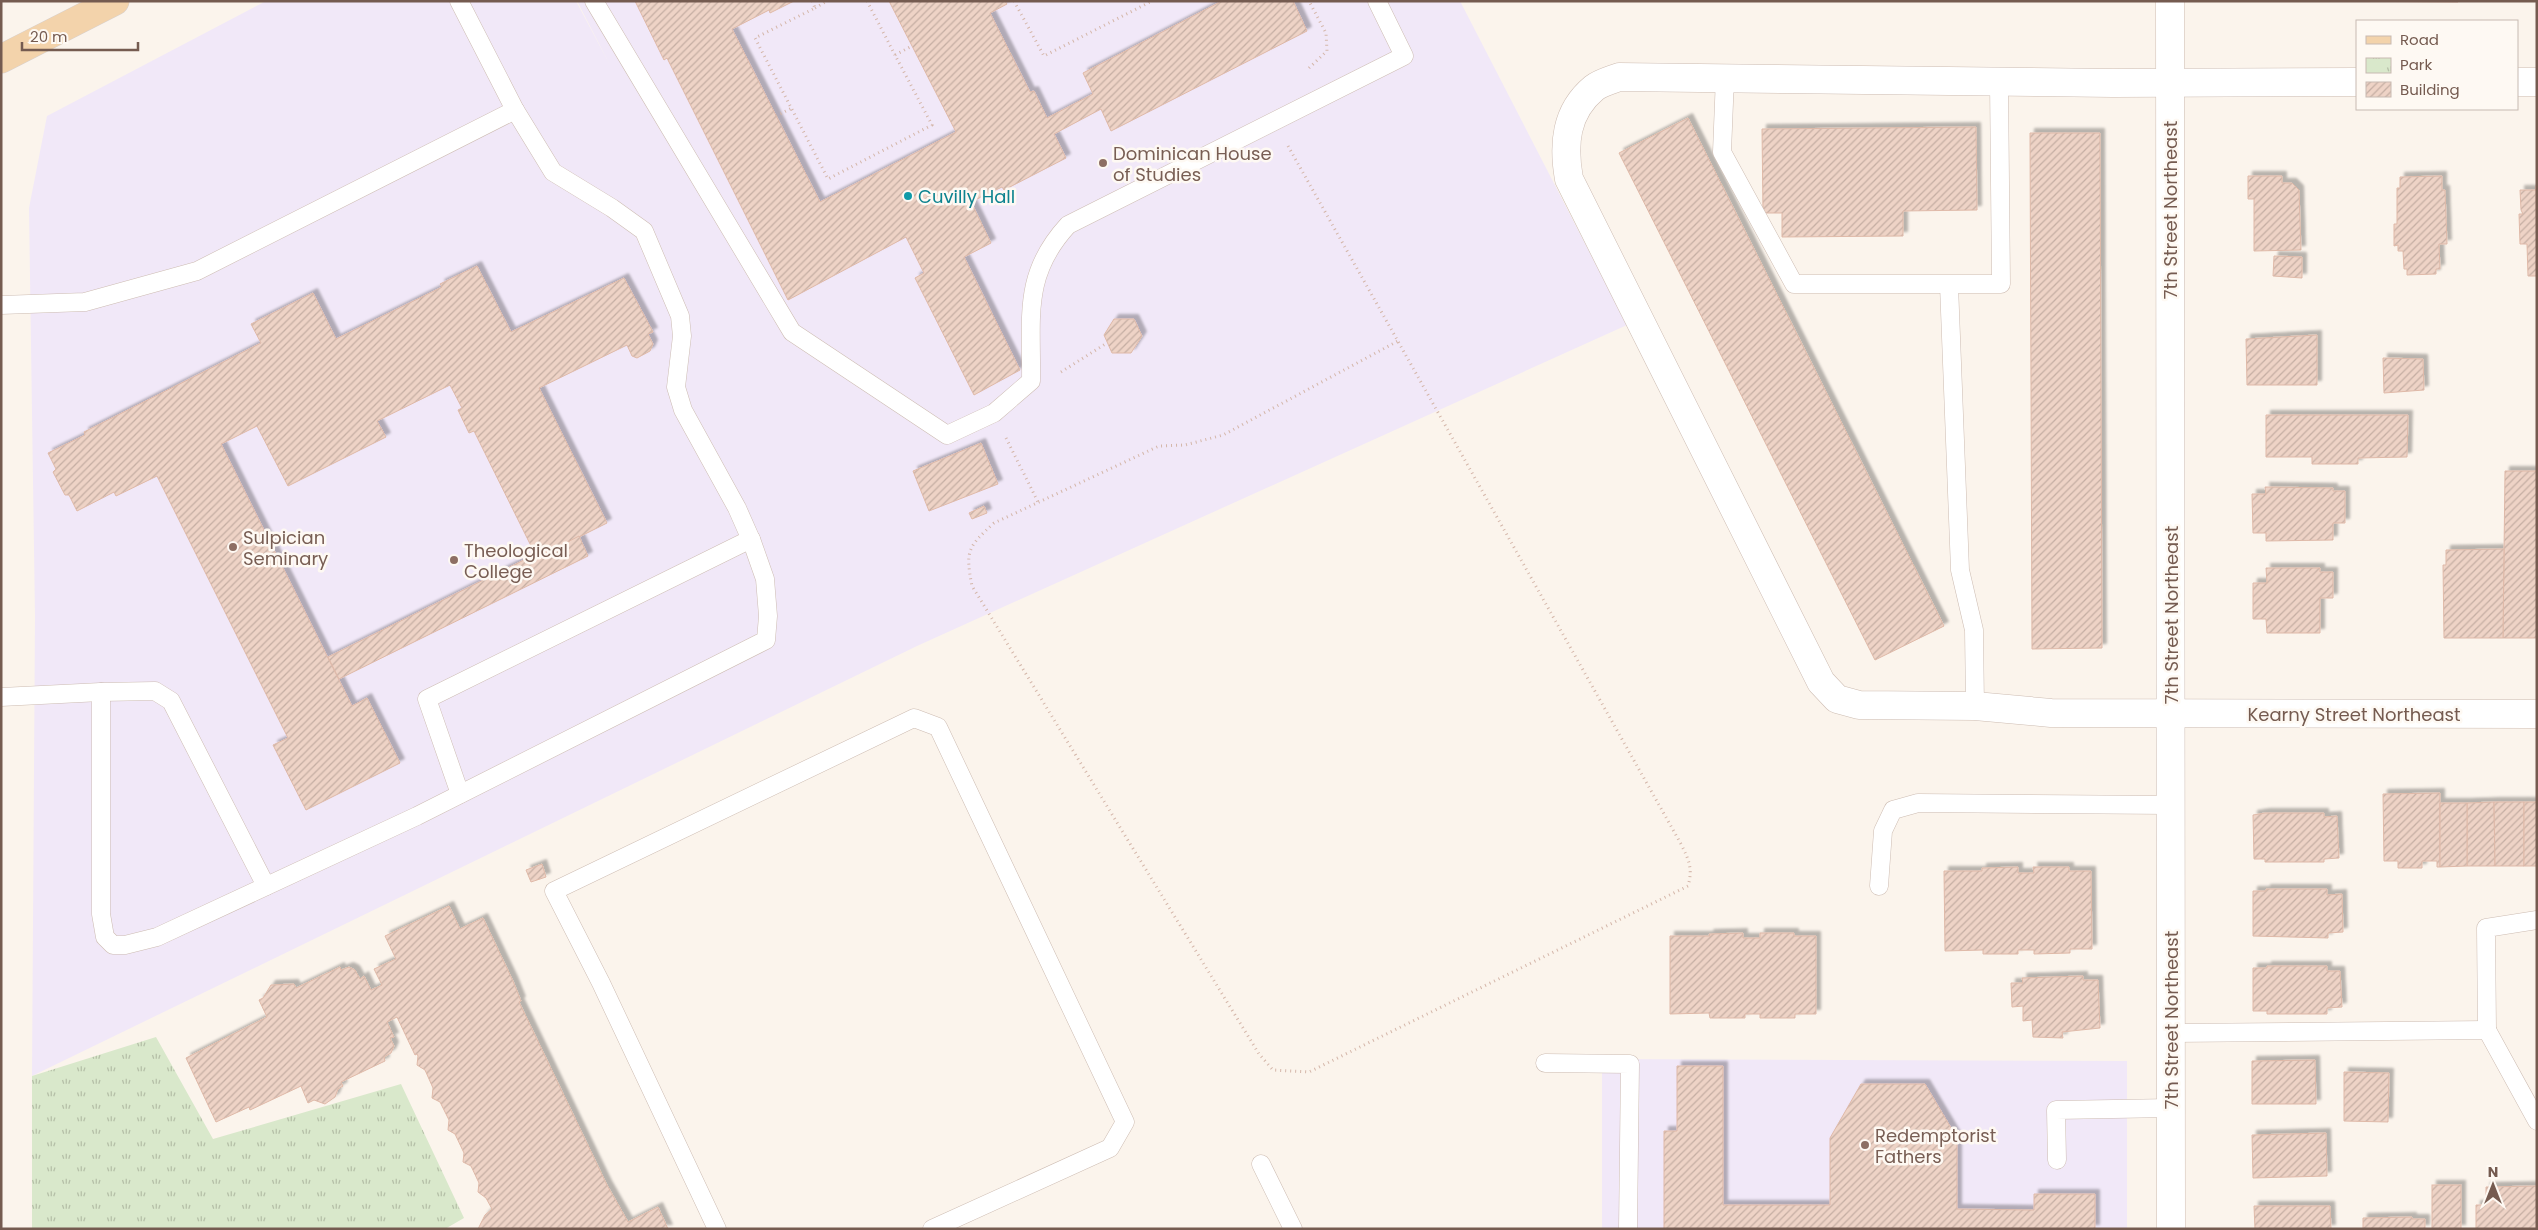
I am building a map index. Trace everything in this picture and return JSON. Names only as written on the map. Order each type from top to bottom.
[{"type":"main road","points":[[1,59],[115,1]]},
{"type":"street","name":"7th Street Northeast","points":[[2170,1],[2171,1229]]},
{"type":"street","name":"Kearny Street Northeast","points":[[2356,82],[1999,82],[1618,77],[1595,87],[1576,107],[1566,130],[1565,156],[1569,179],[1822,682],[1837,699],[1859,705],[1975,706],[2051,713],[2537,714]]},
{"type":"street","points":[[2518,82],[2537,82]]},
{"type":"lane","points":[[101,692],[101,914],[105,937],[113,946],[125,946],[157,937],[460,794],[766,640],[768,616],[765,579],[751,539],[737,508],[683,410],[676,387],[682,336],[680,316],[644,231],[612,208],[553,172],[515,110],[459,1]]},
{"type":"lane","points":[[594,1],[792,332],[947,435],[994,414],[1031,381],[1033,289],[1043,257],[1052,243],[1068,225],[1404,56],[1377,1]]},
{"type":"lane","points":[[1724,77],[1722,152],[1794,284],[1949,286],[2001,284],[1999,82]]},
{"type":"lane","points":[[1,305],[85,302],[197,271],[515,110]]},
{"type":"lane","points":[[1949,286],[1960,570],[1974,630],[1975,706]]},
{"type":"lane","points":[[460,794],[427,699],[751,539]]},
{"type":"lane","points":[[1,697],[155,691],[172,701],[266,886]]},
{"type":"lane","points":[[717,1229],[601,983],[554,891],[914,718],[938,727],[1125,1122],[1110,1148],[932,1229]]},
{"type":"lane","points":[[1879,886],[1883,831],[1893,810],[1918,803],[2171,805]]},
{"type":"lane","points":[[2537,920],[2486,928],[2487,1030],[2537,1121]]},
{"type":"lane","points":[[2171,1033],[2487,1030]]},
{"type":"lane","points":[[1545,1063],[1630,1064],[1628,1229]]},
{"type":"lane","points":[[2057,1160],[2056,1110],[2171,1108]]},
{"type":"lane","points":[[1261,1164],[1293,1229]]},
{"type":"path","points":[[812,1],[815,8]]},
{"type":"path","points":[[827,1],[755,38],[828,179],[932,125],[867,1]]},
{"type":"path","points":[[1014,1],[1044,56],[1152,1]]},
{"type":"path","points":[[1308,68],[1327,51],[1326,33],[1309,1]]},
{"type":"path","points":[[894,54],[912,46]]},
{"type":"path","points":[[776,116],[792,108]]},
{"type":"path","points":[[1274,121],[1398,341],[1681,844],[1691,865],[1688,886],[1308,1072],[1289,1073],[1273,1070],[1259,1054],[972,586],[968,563],[973,542],[994,523],[1159,446],[1185,445],[1223,435],[1398,341]]},
{"type":"path","points":[[1031,381],[1047,380],[1107,343]]},
{"type":"path","points":[[994,414],[1038,502]]},
{"type":"shaded area","points":[[266,1],[576,1],[611,67],[577,1],[1460,1],[1627,325],[917,646],[32,1076],[35,616],[29,208],[47,116]]},
{"type":"shaded area","name":"Redemptorist Fathers","points":[[1602,1059],[2127,1061],[2127,1229],[1602,1229]]},
{"type":"green space","points":[[156,1037],[213,1139],[401,1084],[464,1218],[445,1229],[32,1229],[32,1076]]},
{"type":"building","name":"Cuvilly Hall","points":[[635,1],[794,1],[770,13],[769,10],[732,29],[820,202],[956,132],[889,1],[1005,1],[1007,4],[990,13],[1030,92],[1034,91],[1047,118],[1093,94],[1083,73],[1222,1],[1293,1],[1307,31],[1111,131],[1101,109],[1054,134],[1066,158],[1004,190],[1002,187],[971,202],[991,243],[964,257],[1020,370],[974,395],[915,278],[924,273],[906,237],[788,300],[667,58],[664,60]]},
{"type":"building","points":[[2331,1],[2458,1],[2458,2]]},
{"type":"building","points":[[1688,118],[1944,626],[1875,660],[1619,153]]},
{"type":"building","points":[[1976,127],[1977,210],[1903,211],[1903,236],[1782,237],[1782,213],[1763,213],[1762,129]]},
{"type":"building","points":[[2030,133],[2100,133],[2102,648],[2032,649]]},
{"type":"building","points":[[2248,176],[2282,176],[2282,183],[2292,183],[2299,190],[2301,250],[2254,251],[2254,199],[2248,199]]},
{"type":"building","points":[[2442,176],[2442,190],[2445,190],[2447,244],[2439,244],[2440,269],[2436,269],[2436,274],[2407,275],[2407,269],[2404,269],[2403,251],[2398,251],[2398,245],[2394,246],[2394,224],[2397,224],[2397,188],[2400,188],[2400,177]]},
{"type":"building","points":[[2536,186],[2537,276],[2528,276],[2527,244],[2520,244],[2519,214],[2523,214],[2520,190],[2536,190]]},
{"type":"building","points":[[2274,256],[2302,257],[2302,278],[2273,276]]},
{"type":"building","name":"Sulpician Seminary","points":[[477,266],[511,332],[624,278],[653,332],[648,334],[653,344],[650,351],[637,358],[632,356],[627,345],[539,388],[607,523],[537,558],[474,431],[469,433],[458,410],[462,408],[450,385],[377,421],[386,437],[288,486],[257,426],[221,444],[352,706],[367,698],[400,763],[306,810],[273,745],[288,738],[157,476],[116,496],[114,492],[77,511],[69,495],[65,495],[53,472],[56,469],[48,453],[85,435],[84,432],[261,343],[251,324],[313,293],[336,339],[442,287],[440,284]]},
{"type":"building","points":[[1114,319],[1134,319],[1142,336],[1131,353],[1112,353],[1104,335]]},
{"type":"building","points":[[2317,335],[2317,385],[2247,385],[2246,339]]},
{"type":"building","points":[[2383,358],[2423,359],[2424,390],[2384,393]]},
{"type":"building","points":[[2266,415],[2408,415],[2407,457],[2358,458],[2358,464],[2312,464],[2312,457],[2266,457]]},
{"type":"building","points":[[981,443],[998,484],[929,511],[913,471]]},
{"type":"building","points":[[2505,471],[2537,471],[2537,638],[2503,638]]},
{"type":"building","points":[[2265,487],[2333,488],[2333,491],[2345,491],[2345,523],[2333,523],[2333,540],[2266,541],[2266,533],[2253,533],[2252,494],[2266,494]]},
{"type":"building","points":[[984,506],[987,513],[972,519],[969,513]]},
{"type":"building","points":[[579,536],[588,556],[339,679],[328,657],[536,554],[537,558]]},
{"type":"building","points":[[2504,549],[2503,638],[2444,638],[2443,565],[2446,565],[2446,550]]},
{"type":"building","points":[[2266,568],[2320,568],[2320,572],[2333,572],[2333,598],[2320,598],[2320,633],[2267,633],[2266,619],[2253,619],[2253,583],[2267,583]]},
{"type":"building","points":[[2440,793],[2440,867],[2437,867],[2437,861],[2422,861],[2422,868],[2398,868],[2398,861],[2384,861],[2383,794]]},
{"type":"building","points":[[2494,802],[2495,866],[2467,866],[2467,803]]},
{"type":"building","points":[[2494,802],[2524,802],[2524,866],[2495,866]]},
{"type":"building","points":[[2524,802],[2537,802],[2537,866],[2524,866]]},
{"type":"building","points":[[2440,803],[2467,803],[2467,866],[2440,867]]},
{"type":"building","points":[[2265,813],[2324,813],[2324,817],[2337,816],[2339,858],[2324,859],[2324,862],[2265,862],[2265,859],[2254,859],[2253,815]]},
{"type":"building","points":[[542,864],[546,877],[531,882],[526,870]]},
{"type":"building","points":[[2018,867],[2018,873],[2034,873],[2033,867],[2069,867],[2069,871],[2091,871],[2092,949],[2070,949],[2070,953],[2034,954],[2034,950],[2018,950],[2018,954],[1983,954],[1983,950],[1945,951],[1944,871],[1982,871],[1982,868]]},
{"type":"building","points":[[2266,889],[2327,889],[2327,895],[2342,894],[2343,932],[2328,933],[2328,938],[2253,936],[2253,891],[2266,891]]},
{"type":"building","points":[[449,906],[460,929],[483,918],[513,981],[521,1001],[519,1002],[607,1185],[628,1222],[658,1207],[668,1229],[478,1229],[485,1215],[492,1209],[486,1198],[478,1192],[479,1183],[471,1166],[463,1162],[464,1153],[455,1134],[448,1130],[449,1120],[440,1102],[432,1098],[433,1088],[425,1070],[417,1065],[418,1056],[417,1054],[415,1055],[397,1017],[387,1022],[394,1037],[390,1038],[394,1046],[391,1053],[384,1057],[385,1061],[341,1082],[343,1086],[338,1089],[335,1097],[325,1104],[314,1100],[308,1103],[301,1086],[250,1110],[249,1107],[216,1122],[186,1058],[267,1017],[259,1000],[263,998],[271,985],[294,984],[296,988],[340,967],[341,970],[349,967],[355,970],[360,979],[364,976],[371,990],[382,985],[374,969],[396,959],[385,936]]},
{"type":"building","points":[[1743,933],[1743,938],[1760,938],[1760,933],[1794,933],[1794,936],[1816,936],[1816,1014],[1795,1014],[1795,1018],[1760,1018],[1760,1014],[1745,1014],[1745,1018],[1710,1018],[1709,1013],[1670,1014],[1670,936],[1710,936],[1709,934]]},
{"type":"building","points":[[2267,966],[2327,966],[2327,971],[2340,971],[2342,1007],[2327,1008],[2327,1014],[2267,1014],[2267,1011],[2253,1011],[2253,968],[2267,968]]},
{"type":"building","points":[[2083,976],[2083,980],[2098,980],[2100,1028],[2062,1032],[2063,1038],[2033,1037],[2032,1020],[2023,1021],[2023,1006],[2012,1007],[2011,983],[2023,983],[2022,978]]},
{"type":"building","points":[[2315,1060],[2316,1104],[2252,1104],[2252,1061]]},
{"type":"building","points":[[1677,1066],[1723,1066],[1723,1205],[1830,1205],[1830,1138],[1861,1084],[1925,1084],[1957,1138],[1957,1209],[2034,1210],[2034,1194],[2095,1194],[2095,1229],[1664,1229],[1664,1131],[1677,1131]]},
{"type":"building","points":[[2344,1072],[2389,1073],[2388,1122],[2344,1121]]},
{"type":"building","points":[[2326,1133],[2327,1176],[2253,1178],[2252,1135]]},
{"type":"building","points":[[2432,1185],[2461,1185],[2461,1229],[2432,1229]]},
{"type":"building","points":[[2537,1186],[2537,1229],[2476,1229],[2476,1205],[2486,1205],[2486,1187]]},
{"type":"building","points":[[2254,1206],[2330,1206],[2331,1229],[2255,1229]]},
{"type":"building","points":[[2412,1217],[2412,1219],[2425,1219],[2425,1229],[2363,1229],[2363,1218]]},
{"type":"place","name":"Dominican House of Studies","points":[[1103,163]]},
{"type":"place","name":"Cuvilly Hall","points":[[908,196]]},
{"type":"place","name":"Sulpician Seminary","points":[[233,547]]},
{"type":"place","name":"Theological College","points":[[454,560]]},
{"type":"place","name":"Redemptorist Fathers","points":[[1865,1145]]}]
